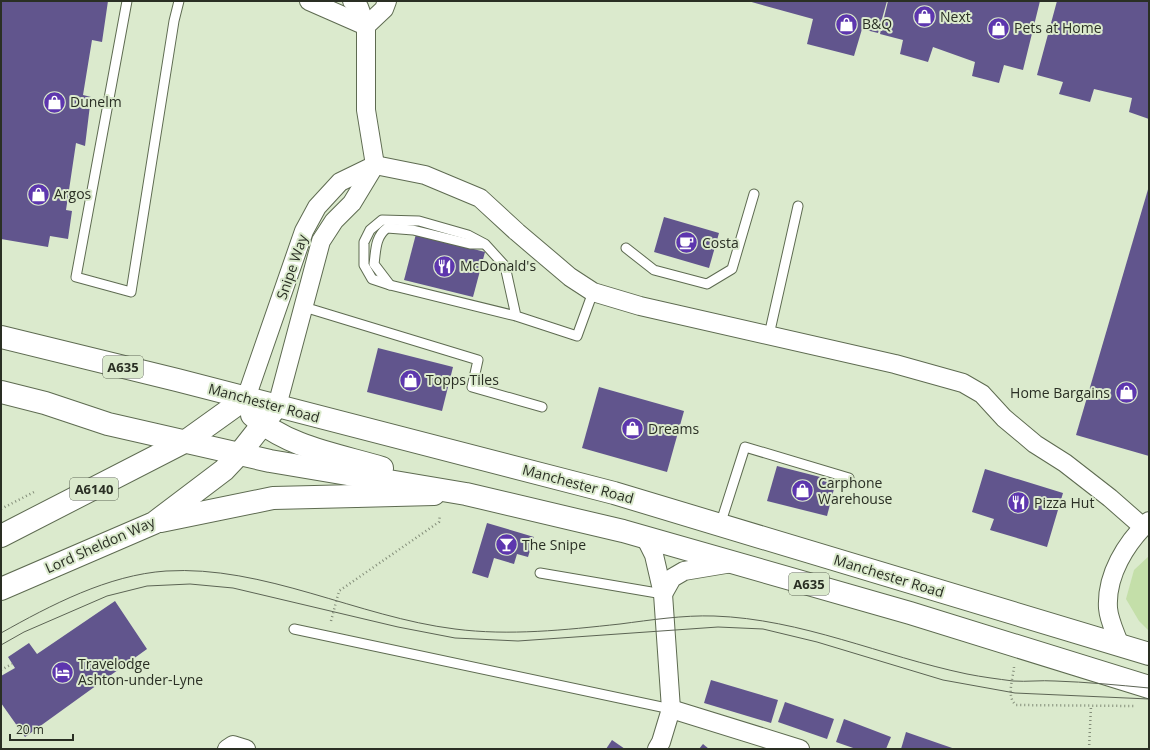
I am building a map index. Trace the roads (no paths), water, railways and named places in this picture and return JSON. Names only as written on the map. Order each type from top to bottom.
[{"type":"main road","name":"Manchester Road","points":[[1,337],[246,398],[607,491],[1149,654]]},
{"type":"main road","name":"Manchester Road","points":[[1,392],[45,403],[108,424],[270,461],[466,494],[645,537],[910,612],[1017,646],[1145,697]]},
{"type":"main road","points":[[246,398],[250,414],[262,425],[296,442],[466,494]]},
{"type":"main road","name":"A6140","points":[[1,536],[186,441],[246,398]]},
{"type":"main road","name":"Lord Sheldon Way","points":[[1,589],[154,523],[224,470],[240,454],[277,406]]},
{"type":"main road","points":[[154,523],[272,498],[466,494]]},
{"type":"street","points":[[309,1],[366,26]]},
{"type":"street","points":[[352,1],[359,7],[366,26],[366,110],[375,165],[425,175],[480,198],[570,277],[593,292],[640,306],[895,364],[963,383],[982,394],[1004,418],[1035,444],[1065,463],[1146,524],[1127,547],[1113,574],[1108,609],[1120,646]]},
{"type":"street","points":[[366,26],[384,9],[387,1]]},
{"type":"street","name":"Snipe Way","points":[[277,406],[321,241],[334,221],[352,203],[375,165]]},
{"type":"street","name":"Snipe Way","points":[[246,398],[304,231],[317,207],[340,182],[375,165]]},
{"type":"street","points":[[645,537],[654,555],[663,594],[671,709],[661,742],[657,749]]},
{"type":"street","points":[[663,594],[672,578],[684,571],[734,563]]},
{"type":"street","points":[[671,709],[800,749]]},
{"type":"street","points":[[227,749],[233,745],[246,749]]},
{"type":"lane","points":[[128,1],[76,277],[131,292],[174,21],[179,1]]},
{"type":"lane","points":[[626,248],[654,270],[707,284],[732,269],[754,194]]},
{"type":"lane","points":[[769,335],[798,206]]},
{"type":"lane","points":[[516,316],[505,266],[485,244],[468,235],[419,221],[382,220],[370,230],[364,242],[364,265],[372,279],[390,285],[516,316],[577,336],[593,292]]},
{"type":"lane","points":[[390,285],[374,264],[377,242],[380,233],[387,228],[413,230],[470,244],[485,244]]},
{"type":"lane","points":[[304,307],[478,360],[472,387],[542,407]]},
{"type":"lane","points":[[720,525],[745,447],[849,478]]},
{"type":"lane","points":[[540,573],[663,594]]},
{"type":"lane","points":[[294,629],[671,709]]},
{"type":"tram line","points":[[1,633],[60,602],[80,593],[123,578],[166,571],[203,571],[239,576],[275,584],[383,614],[419,623],[455,629],[496,632],[537,631],[620,624],[667,618],[714,616],[747,619],[810,631],[904,658],[978,676],[1013,681],[1067,681],[1149,688]]},
{"type":"tram line","points":[[1,645],[24,632],[107,596],[147,586],[190,584],[233,588],[398,627],[455,638],[518,641],[718,627],[763,629],[817,642],[943,680],[1015,693],[1149,699]]},
{"type":"place","name":"Next","points":[[925,17]]},
{"type":"place","name":"B&Q","points":[[846,24]]},
{"type":"place","name":"Pets at Home","points":[[998,28]]},
{"type":"place","name":"Dunelm","points":[[55,102]]},
{"type":"place","name":"Argos","points":[[38,194]]},
{"type":"place","name":"Costa","points":[[686,243]]},
{"type":"place","name":"McDonald's","points":[[444,266]]},
{"type":"place","name":"Topps Tiles","points":[[410,380]]},
{"type":"place","name":"Home Bargains","points":[[1126,393]]},
{"type":"place","name":"Dreams","points":[[633,429]]},
{"type":"place","name":"Carphone Warehouse","points":[[802,491]]},
{"type":"place","name":"Pizza Hut","points":[[1018,503]]},
{"type":"place","name":"The Snipe","points":[[506,545]]},
{"type":"place","name":"Travelodge Ashton-under-Lyne","points":[[62,672]]}]
